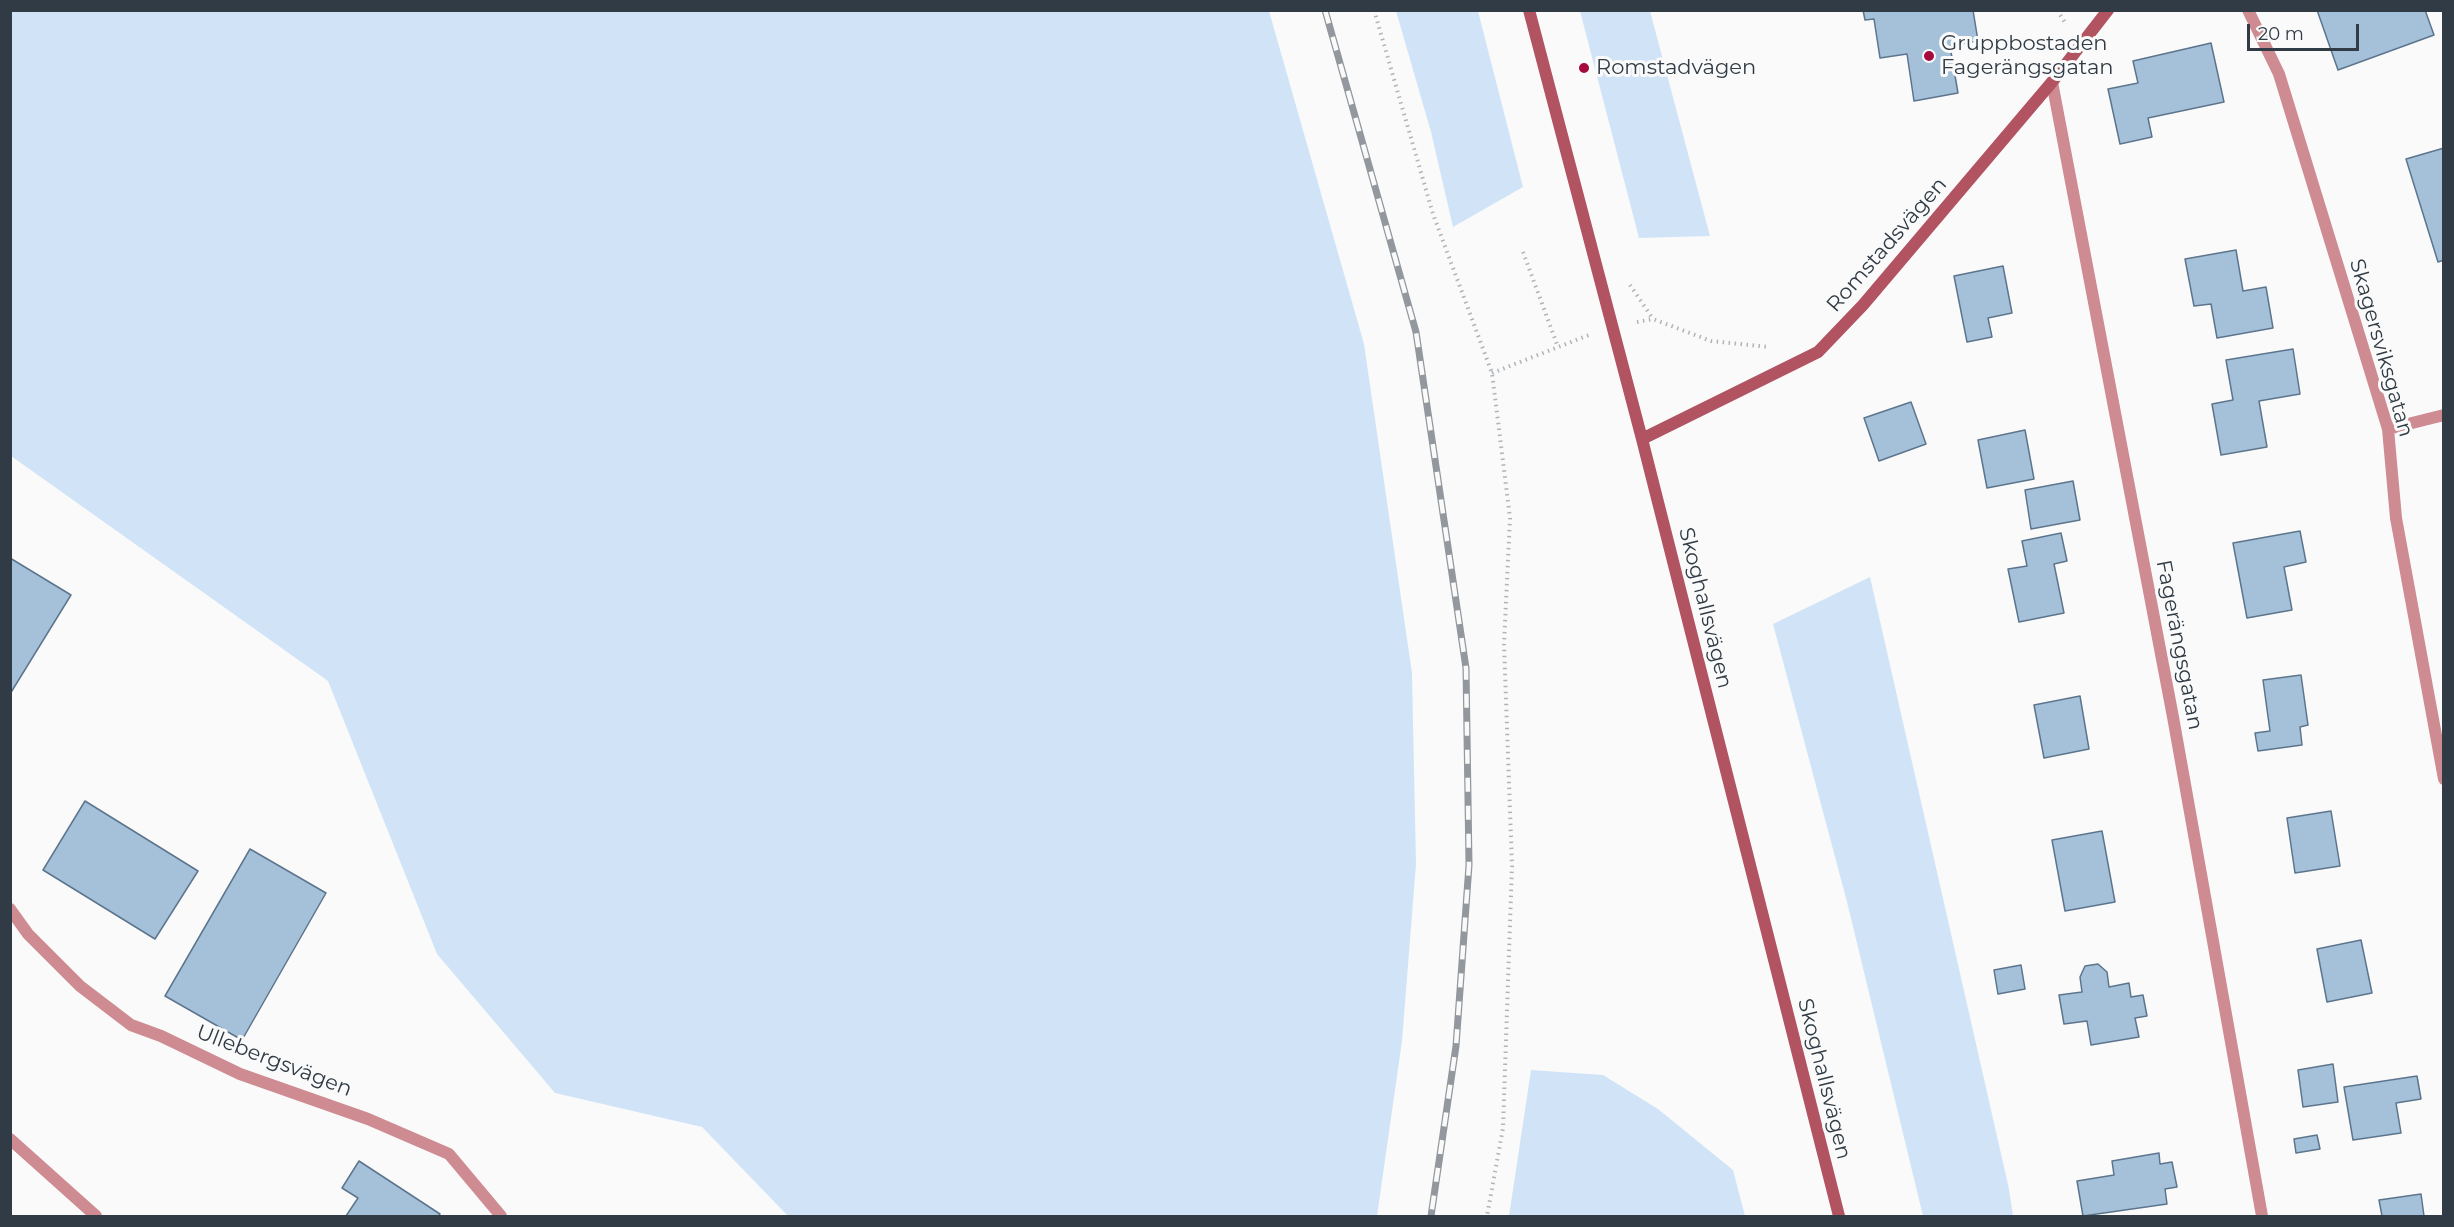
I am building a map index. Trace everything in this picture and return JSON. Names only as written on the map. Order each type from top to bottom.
[{"type":"main road","name":"Skoghallsvägen","points":[[1529,10],[1642,439],[1839,1216]]},
{"type":"main road","name":"Romstadsvägen","points":[[1642,439],[1818,352],[1863,306],[2052,82],[2108,10]]},
{"type":"street","name":"Skagersviksgatan","points":[[2248,10],[2279,74],[2388,429],[2396,518],[2444,779]]},
{"type":"street","name":"Fagerängsgatan","points":[[2052,82],[2173,717],[2262,1216]]},
{"type":"street","points":[[2388,429],[2444,415]]},
{"type":"street","name":"Ullebergsvägen","points":[[10,909],[28,934],[80,986],[131,1026],[161,1036],[240,1074],[368,1119],[449,1154],[501,1216]]},
{"type":"street","points":[[10,1139],[96,1216]]},
{"type":"path","points":[[1374,10],[1433,214],[1492,373],[1510,518],[1504,645],[1512,866],[1503,1128],[1487,1216]]},
{"type":"path","points":[[1523,252],[1558,348]]},
{"type":"path","points":[[1628,277],[1631,288],[1653,319]]},
{"type":"path","points":[[1492,373],[1611,327],[1653,319],[1711,341],[1770,347]]},
{"type":"shaded area","points":[[11,10],[1269,11],[1364,344],[1412,673],[1416,864],[1402,1041],[1377,1216],[788,1216],[702,1127],[555,1093],[437,954],[328,681],[11,456]]},
{"type":"shaded area","points":[[1396,11],[1478,11],[1523,187],[1453,227],[1431,132]]},
{"type":"shaded area","points":[[1580,11],[1650,11],[1710,236],[1639,238]]},
{"type":"shaded area","points":[[1870,577],[2009,1189],[2013,1216],[1923,1216],[1847,902],[1773,624]]},
{"type":"shaded area","points":[[1531,1070],[1603,1075],[1658,1109],[1733,1170],[1745,1216],[1509,1216]]},
{"type":"building","name":"Gruppbostaden Fagerängsgatan","points":[[1863,10],[1973,10],[1978,41],[1950,46],[1958,93],[1914,101],[1907,54],[1880,58],[1874,19],[1865,20]]},
{"type":"building","points":[[2317,10],[2425,10],[2434,35],[2338,70]]},
{"type":"building","points":[[2211,43],[2224,102],[2148,118],[2152,137],[2120,144],[2108,89],[2138,83],[2133,61]]},
{"type":"building","points":[[2444,148],[2444,260],[2438,262],[2406,159]]},
{"type":"building","points":[[2236,250],[2243,291],[2266,287],[2273,328],[2217,338],[2211,304],[2194,306],[2185,259]]},
{"type":"building","points":[[2003,266],[2012,313],[1988,318],[1992,337],[1967,342],[1954,276]]},
{"type":"building","points":[[2293,349],[2300,394],[2259,401],[2267,447],[2221,455],[2212,404],[2233,400],[2226,360]]},
{"type":"building","points":[[1911,402],[1926,444],[1879,461],[1864,418]]},
{"type":"building","points":[[2025,430],[2034,479],[1987,488],[1978,440]]},
{"type":"building","points":[[2073,481],[2080,520],[2031,529],[2025,490]]},
{"type":"building","points":[[2300,531],[2306,562],[2284,567],[2292,610],[2247,618],[2233,543]]},
{"type":"building","points":[[2061,533],[2067,561],[2054,564],[2064,613],[2019,622],[2008,569],[2027,566],[2022,541]]},
{"type":"building","points":[[10,558],[71,595],[10,694]]},
{"type":"building","points":[[2301,675],[2308,725],[2300,727],[2302,745],[2258,751],[2255,733],[2270,731],[2263,680]]},
{"type":"building","points":[[2080,696],[2089,749],[2044,758],[2034,705]]},
{"type":"building","points":[[85,801],[198,871],[155,939],[43,870]]},
{"type":"building","points":[[2331,811],[2340,866],[2295,873],[2287,818]]},
{"type":"building","points":[[2102,831],[2115,902],[2065,911],[2052,840]]},
{"type":"building","points":[[250,849],[326,893],[242,1040],[165,996]]},
{"type":"building","points":[[2361,940],[2372,993],[2327,1002],[2317,949]]},
{"type":"building","points":[[2098,964],[2107,972],[2109,987],[2129,983],[2131,997],[2143,995],[2147,1016],[2135,1018],[2139,1037],[2091,1045],[2087,1021],[2064,1024],[2059,995],[2082,992],[2080,977],[2085,966]]},
{"type":"building","points":[[2021,965],[2025,989],[1998,994],[1994,970]]},
{"type":"building","points":[[2333,1064],[2338,1102],[2303,1107],[2298,1070]]},
{"type":"building","points":[[2417,1076],[2421,1099],[2396,1103],[2401,1133],[2353,1140],[2344,1087]]},
{"type":"building","points":[[2317,1135],[2320,1149],[2296,1153],[2294,1139]]},
{"type":"building","points":[[2159,1153],[2160,1164],[2172,1162],[2177,1187],[2165,1189],[2167,1204],[2083,1216],[2077,1181],[2114,1175],[2112,1161]]},
{"type":"building","points":[[359,1161],[440,1214],[438,1216],[346,1216],[358,1198],[342,1188]]},
{"type":"building","points":[[2421,1194],[2424,1216],[2382,1216],[2379,1200]]},
{"type":"railway","points":[[1325,10],[1416,332],[1466,668],[1469,865],[1456,1046],[1431,1216]]},
{"type":"place","name":"Gruppbostaden Fagerängsgatan","points":[[1929,56]]},
{"type":"place","name":"Romstadvägen","points":[[1584,68]]}]
